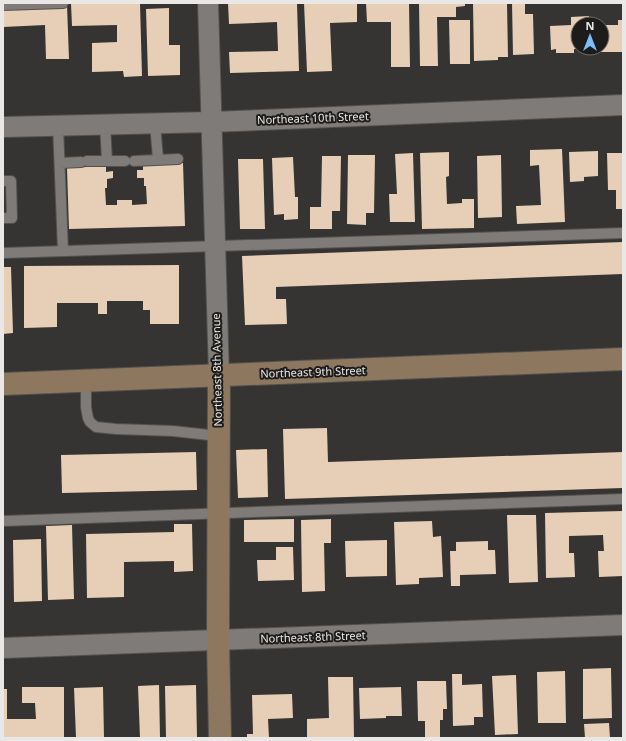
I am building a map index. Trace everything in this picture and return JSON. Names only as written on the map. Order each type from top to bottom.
[{"type":"street","name":"Northeast 8th Avenue","points":[[208,3],[219,376],[218,640],[220,738]]},
{"type":"street","name":"Northeast 10th Street","points":[[3,127],[212,122],[623,105]]},
{"type":"street","name":"Northeast 9th Street","points":[[3,384],[623,359]]},
{"type":"street","name":"Northeast 8th Street","points":[[3,648],[623,625]]},
{"type":"lane","points":[[3,5],[63,3]]},
{"type":"lane","points":[[155,123],[158,159]]},
{"type":"lane","points":[[105,124],[107,161]]},
{"type":"lane","points":[[58,126],[63,251]]},
{"type":"lane","points":[[60,163],[178,159]]},
{"type":"lane","points":[[3,182],[11,181],[12,218],[3,218]]},
{"type":"lane","points":[[3,253],[623,233]]},
{"type":"lane","points":[[86,381],[86,407],[88,418],[96,427],[116,429],[173,430],[218,436]]},
{"type":"lane","points":[[3,521],[623,499]]},
{"type":"building","points":[[140,3],[142,76],[124,77],[123,71],[92,72],[92,43],[117,42],[117,25],[72,26],[71,4]]},
{"type":"building","points":[[228,3],[297,3],[299,71],[230,73],[229,52],[278,51],[277,22],[229,24]]},
{"type":"building","points":[[304,3],[357,3],[357,22],[330,23],[332,71],[307,72]]},
{"type":"building","points":[[366,3],[409,3],[410,67],[391,67],[391,22],[367,22]]},
{"type":"building","points":[[419,3],[465,3],[465,6],[456,7],[456,17],[437,17],[438,66],[420,66]]},
{"type":"building","points":[[473,3],[507,3],[508,57],[498,57],[498,60],[474,61]]},
{"type":"building","points":[[512,3],[525,3],[525,14],[533,14],[534,54],[513,55]]},
{"type":"building","points":[[67,5],[69,59],[46,59],[45,25],[3,27],[3,7]]},
{"type":"building","points":[[169,8],[169,45],[180,45],[180,75],[148,76],[146,9]]},
{"type":"building","points":[[449,20],[470,20],[470,64],[450,64]]},
{"type":"building","points":[[618,20],[623,20],[623,52],[610,52],[610,25],[618,25]]},
{"type":"building","points":[[570,25],[570,53],[556,53],[556,49],[551,50],[550,26]]},
{"type":"building","points":[[562,149],[565,222],[517,224],[516,206],[541,205],[539,165],[530,166],[530,150]]},
{"type":"building","points":[[598,151],[598,176],[584,177],[584,181],[570,182],[569,152]]},
{"type":"building","points":[[449,152],[449,176],[446,177],[447,204],[462,203],[462,199],[474,199],[474,228],[422,229],[420,153]]},
{"type":"building","points":[[413,153],[415,222],[390,222],[389,194],[397,194],[395,154]]},
{"type":"building","points":[[607,153],[623,153],[623,209],[616,209],[616,190],[608,190]]},
{"type":"building","points":[[348,155],[375,155],[374,213],[366,213],[366,225],[347,224]]},
{"type":"building","points":[[501,155],[502,217],[478,218],[477,156]]},
{"type":"building","points":[[322,156],[341,156],[340,211],[332,211],[332,229],[310,229],[310,207],[321,207]]},
{"type":"building","points":[[293,157],[295,197],[298,197],[298,219],[284,220],[284,214],[274,215],[272,158]]},
{"type":"building","points":[[238,159],[263,159],[265,229],[240,229]]},
{"type":"building","points":[[183,163],[185,226],[69,229],[67,168],[106,166],[106,172],[113,171],[113,178],[107,179],[107,188],[105,188],[106,205],[117,205],[117,200],[132,200],[132,205],[147,204],[144,178],[137,178],[137,170],[143,170],[143,164]]},
{"type":"building","points":[[623,242],[623,274],[276,287],[276,299],[286,299],[287,324],[245,325],[242,256]]},
{"type":"building","points":[[179,265],[179,324],[150,324],[150,310],[143,310],[143,301],[107,301],[107,314],[98,314],[98,303],[57,303],[57,327],[24,328],[24,266]]},
{"type":"building","points":[[3,267],[11,267],[13,333],[3,334]]},
{"type":"building","points":[[327,428],[328,462],[623,452],[623,488],[285,499],[283,429]]},
{"type":"building","points":[[267,449],[268,497],[238,498],[236,450]]},
{"type":"building","points":[[196,452],[197,490],[62,493],[61,455]]},
{"type":"building","points":[[623,511],[623,576],[599,577],[598,551],[604,551],[603,535],[569,536],[569,553],[574,553],[575,577],[546,578],[545,513]]},
{"type":"building","points":[[507,515],[536,515],[538,582],[509,583]]},
{"type":"building","points":[[294,519],[294,542],[244,542],[244,520]]},
{"type":"building","points":[[331,519],[331,543],[324,543],[325,591],[302,592],[301,520]]},
{"type":"building","points":[[432,521],[433,537],[441,536],[443,577],[419,578],[419,584],[396,585],[394,522]]},
{"type":"building","points":[[174,524],[192,524],[193,571],[174,572],[174,561],[124,562],[124,597],[87,598],[86,534],[174,532]]},
{"type":"building","points":[[72,525],[74,599],[48,600],[46,526]]},
{"type":"building","points":[[41,539],[42,601],[14,602],[13,540]]},
{"type":"building","points":[[387,540],[387,576],[346,577],[345,541]]},
{"type":"building","points":[[488,541],[488,550],[495,550],[496,574],[460,575],[460,586],[451,586],[450,551],[456,551],[456,542]]},
{"type":"building","points":[[276,547],[293,547],[294,580],[258,581],[257,560],[276,560]]},
{"type":"building","points":[[611,668],[612,718],[583,719],[583,669]]},
{"type":"building","points":[[565,671],[566,723],[538,723],[537,672]]},
{"type":"building","points":[[452,674],[462,674],[462,685],[482,684],[483,717],[474,717],[474,725],[453,726]]},
{"type":"building","points":[[516,675],[518,734],[495,735],[492,676]]},
{"type":"building","points":[[328,677],[353,677],[354,738],[307,738],[307,719],[329,718]]},
{"type":"building","points":[[417,681],[446,681],[447,709],[443,709],[443,720],[440,720],[440,737],[425,737],[425,721],[418,721]]},
{"type":"building","points":[[159,685],[160,738],[140,738],[138,686]]},
{"type":"building","points":[[196,685],[197,738],[166,738],[165,686]]},
{"type":"building","points":[[22,687],[64,687],[64,738],[3,738],[3,689],[7,689],[7,719],[36,719],[35,703],[22,703]]},
{"type":"building","points":[[103,687],[104,738],[76,738],[74,688]]},
{"type":"building","points":[[401,687],[402,716],[360,719],[359,688]]},
{"type":"building","points":[[292,694],[293,718],[268,719],[269,738],[247,738],[247,734],[253,734],[252,695]]},
{"type":"building","points":[[609,723],[610,738],[585,738],[584,724]]}]
